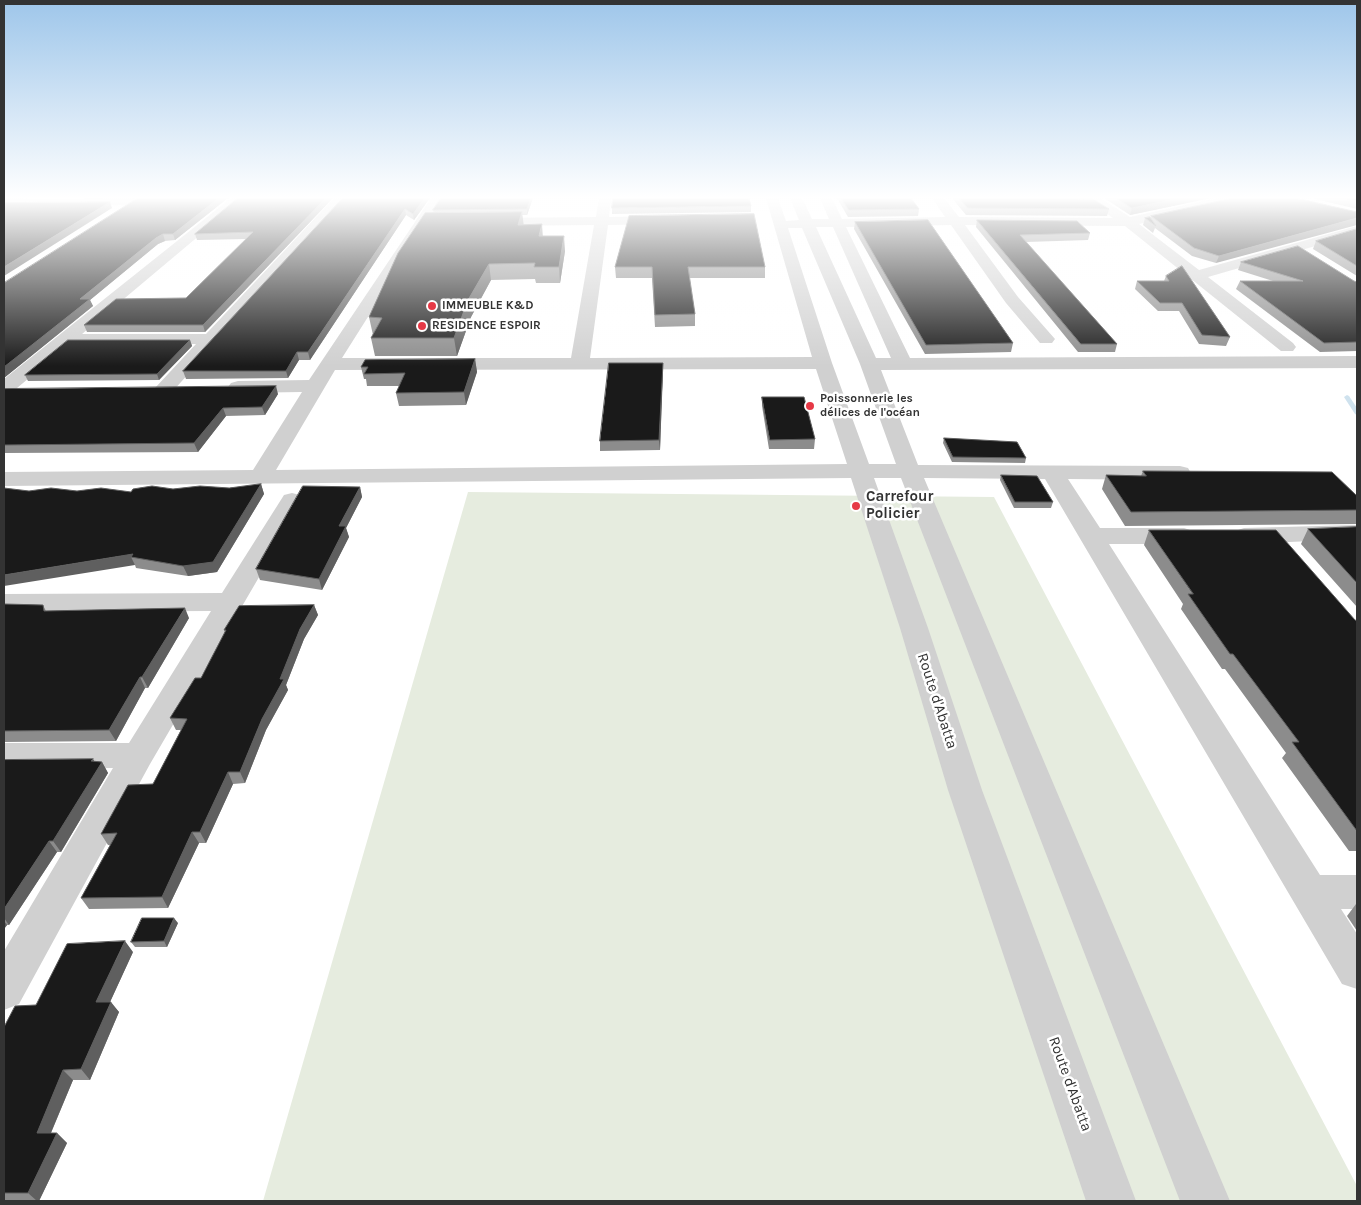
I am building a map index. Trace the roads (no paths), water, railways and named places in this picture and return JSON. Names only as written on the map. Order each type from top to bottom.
[{"type":"street","points":[[4,389],[168,254]]},
{"type":"street","points":[[195,388],[156,388],[211,339],[289,254]]},
{"type":"street","points":[[261,476],[315,386],[400,254]]},
{"type":"street","points":[[580,362],[596,254]]},
{"type":"street","name":"Route d'Abatta","points":[[796,254],[823,363],[966,790],[1111,1201]]},
{"type":"street","points":[[808,254],[869,364],[909,470],[1205,1201]]},
{"type":"street","points":[[852,254],[903,364]]},
{"type":"street","points":[[980,254],[1012,300],[1046,339]]},
{"type":"street","points":[[1171,254],[1287,347]]},
{"type":"street","points":[[1198,275],[1275,254]]},
{"type":"street","points":[[1309,254],[1315,258]]},
{"type":"street","points":[[63,339],[211,339]]},
{"type":"street","points":[[869,364],[1357,362]]},
{"type":"street","points":[[330,364],[823,363]]},
{"type":"street","points":[[215,387],[315,386]]},
{"type":"street","points":[[4,389],[32,389]]},
{"type":"street","points":[[4,479],[909,470],[1198,473]]},
{"type":"street","points":[[1052,472],[1093,536],[1357,970]]},
{"type":"street","points":[[4,990],[138,755],[228,602],[292,500]]},
{"type":"street","points":[[1093,536],[1214,536],[1357,532]]},
{"type":"street","points":[[1276,535],[1295,556]]},
{"type":"street","points":[[4,603],[228,602]]},
{"type":"street","points":[[4,756],[138,755]]},
{"type":"street","points":[[1310,892],[1357,892]]},
{"type":"waterway","points":[[1347,397],[1357,413]]},
{"type":"place","name":"IMMEUBLE K&D","points":[[432,306]]},
{"type":"place","name":"RESIDENCE ESPOIR","points":[[422,326]]},
{"type":"place","name":"Poissonnerie les délices de l'océan","points":[[810,406]]},
{"type":"place","name":"Carrefour Policier","points":[[856,506]]}]
